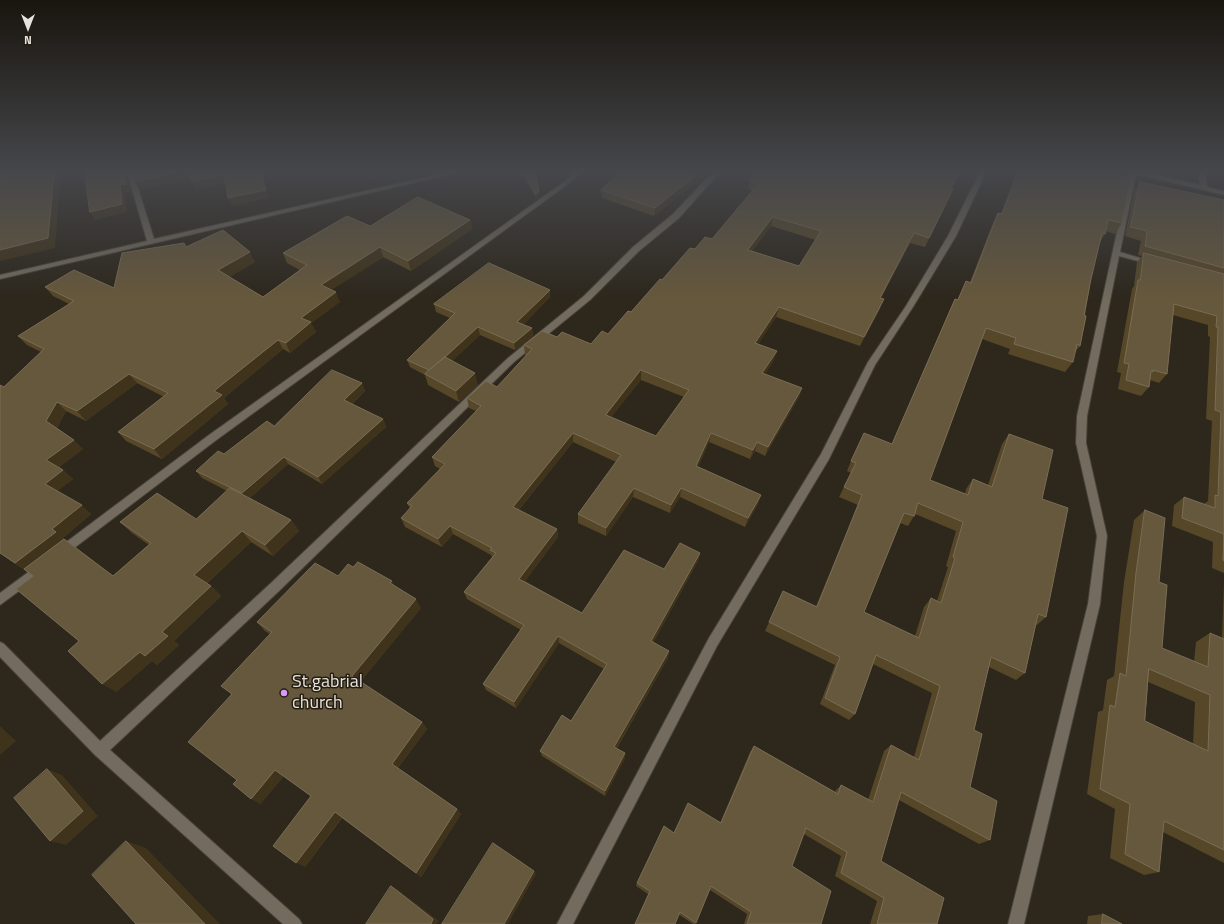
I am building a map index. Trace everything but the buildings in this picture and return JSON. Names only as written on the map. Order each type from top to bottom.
[{"type":"street","points":[[143,215],[151,243]]},
{"type":"street","points":[[0,277],[271,215]]},
{"type":"street","points":[[0,600],[212,438],[522,215]]},
{"type":"street","points":[[100,750],[275,587],[511,360],[587,298],[636,249],[677,215]]},
{"type":"street","points":[[565,924],[712,642],[824,456],[871,364],[909,308],[952,236],[962,215]]},
{"type":"street","points":[[1016,924],[1094,604],[1102,536],[1081,443],[1082,416],[1124,215]]},
{"type":"street","points":[[1116,253],[1162,265]]},
{"type":"street","points":[[0,648],[100,750],[294,924]]},
{"type":"place","name":"St.gabrial church","points":[[284,693]]}]
